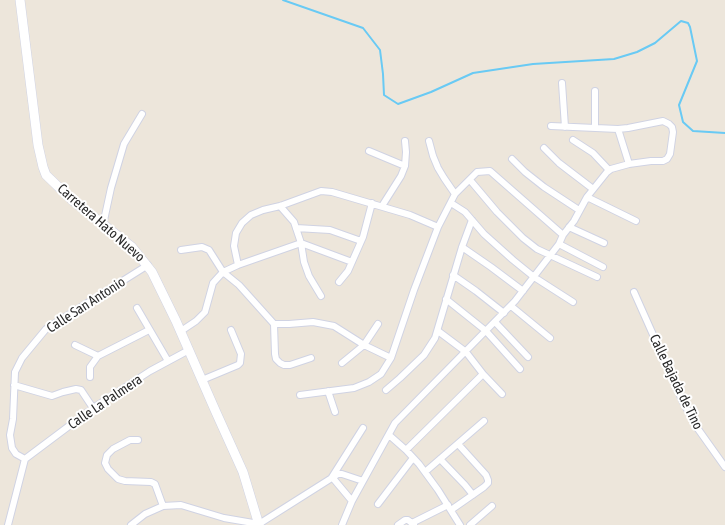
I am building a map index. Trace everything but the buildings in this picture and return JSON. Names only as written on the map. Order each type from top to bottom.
[{"type":"main road","name":"Carretera Hato Nuevo","points":[[20,0],[38,145],[46,175],[72,200],[132,246],[148,265],[181,331],[243,472],[259,524]]},
{"type":"street","points":[[562,83],[565,127]]},
{"type":"street","points":[[595,91],[595,128]]},
{"type":"street","points":[[104,225],[111,188],[124,144],[142,114]]},
{"type":"street","points":[[342,525],[352,501],[396,423],[523,292],[559,244],[587,197],[609,170],[629,164],[667,160],[670,154],[672,127],[663,121],[618,129],[551,126]]},
{"type":"street","points":[[618,129],[629,164]]},
{"type":"street","points":[[572,140],[593,153],[609,170]]},
{"type":"street","points":[[382,206],[401,176],[405,166],[405,141]]},
{"type":"street","points":[[429,141],[438,168],[456,194]]},
{"type":"street","points":[[544,148],[559,163],[593,189]]},
{"type":"street","points":[[369,151],[405,166]]},
{"type":"street","points":[[512,159],[525,172],[544,187],[579,210]]},
{"type":"street","points":[[300,395],[354,388],[369,382],[381,374],[391,358],[414,290],[438,227],[456,194],[477,172],[490,171],[563,235]]},
{"type":"street","points":[[470,180],[497,212],[522,238],[537,249],[597,277]]},
{"type":"street","points":[[238,265],[234,246],[236,233],[242,223],[251,215],[263,210],[280,206],[321,191],[328,191],[410,214],[438,227]]},
{"type":"street","points":[[587,197],[636,221]]},
{"type":"street","points":[[339,282],[348,271],[361,241],[372,203]]},
{"type":"street","points":[[451,203],[465,212],[484,234],[513,260],[534,277],[573,302]]},
{"type":"street","points":[[280,206],[296,228],[309,276],[321,296]]},
{"type":"street","points":[[386,390],[424,355],[438,330],[453,275],[472,220]]},
{"type":"street","points":[[296,228],[330,230],[361,241]]},
{"type":"street","points":[[569,228],[604,243]]},
{"type":"street","points":[[181,331],[196,321],[205,312],[213,283],[223,272],[238,265],[301,243],[352,262]]},
{"type":"street","points":[[559,244],[603,267]]},
{"type":"street","points":[[181,250],[202,247],[209,250],[223,272],[239,285],[274,324],[276,359],[284,365],[290,365],[311,358]]},
{"type":"street","points":[[462,247],[523,292]]},
{"type":"street","name":"Calle San Antonio","points":[[25,459],[16,454],[12,448],[10,435],[13,419],[15,372],[22,358],[46,329],[148,265]]},
{"type":"street","points":[[453,275],[504,313]]},
{"type":"street","name":"Calle Bajada de Tino","points":[[634,292],[682,402],[698,429],[725,467]]},
{"type":"street","points":[[446,299],[486,331],[520,369]]},
{"type":"street","points":[[511,306],[550,338]]},
{"type":"street","points":[[138,308],[149,330],[168,361]]},
{"type":"street","points":[[274,324],[313,322],[334,326],[364,345],[391,358]]},
{"type":"street","points":[[495,322],[528,357]]},
{"type":"street","points":[[342,363],[364,345],[378,324]]},
{"type":"street","points":[[90,377],[90,367],[98,356],[149,330]]},
{"type":"street","points":[[202,380],[240,362],[242,357],[231,330]]},
{"type":"street","points":[[438,330],[466,352],[483,374],[502,394]]},
{"type":"street","points":[[74,345],[98,356]]},
{"type":"street","name":"Calle La Palmera","points":[[25,459],[93,408],[150,371],[189,350]]},
{"type":"street","points":[[406,450],[483,374]]},
{"type":"street","points":[[14,385],[52,396],[76,389],[81,390],[84,392],[93,408]]},
{"type":"street","points":[[328,391],[335,412]]},
{"type":"street","points":[[426,472],[484,421]]},
{"type":"street","points":[[332,477],[363,428]]},
{"type":"street","points":[[389,435],[406,450],[426,472],[460,525]]},
{"type":"street","points":[[138,440],[130,440],[113,450],[107,455],[105,463],[108,469],[118,479],[125,481],[151,482],[155,484],[163,506]]},
{"type":"street","points":[[398,525],[405,520],[413,524],[449,508],[473,495],[487,485],[487,478],[458,444]]},
{"type":"street","points":[[378,504],[413,458]]},
{"type":"street","points":[[8,525],[25,459]]},
{"type":"street","points":[[440,459],[465,484],[473,495]]},
{"type":"street","points":[[131,525],[145,514],[163,506],[181,505],[224,518],[259,524],[332,477],[342,474],[363,481]]},
{"type":"street","points":[[332,477],[352,501]]},
{"type":"street","points":[[470,525],[492,506]]},
{"type":"waterway","points":[[283,0],[363,28],[380,50],[384,95],[398,104],[431,92],[473,73],[533,64],[614,59],[637,52],[655,43],[681,21],[688,23],[697,61],[679,105],[683,122],[693,131],[725,133]]}]
